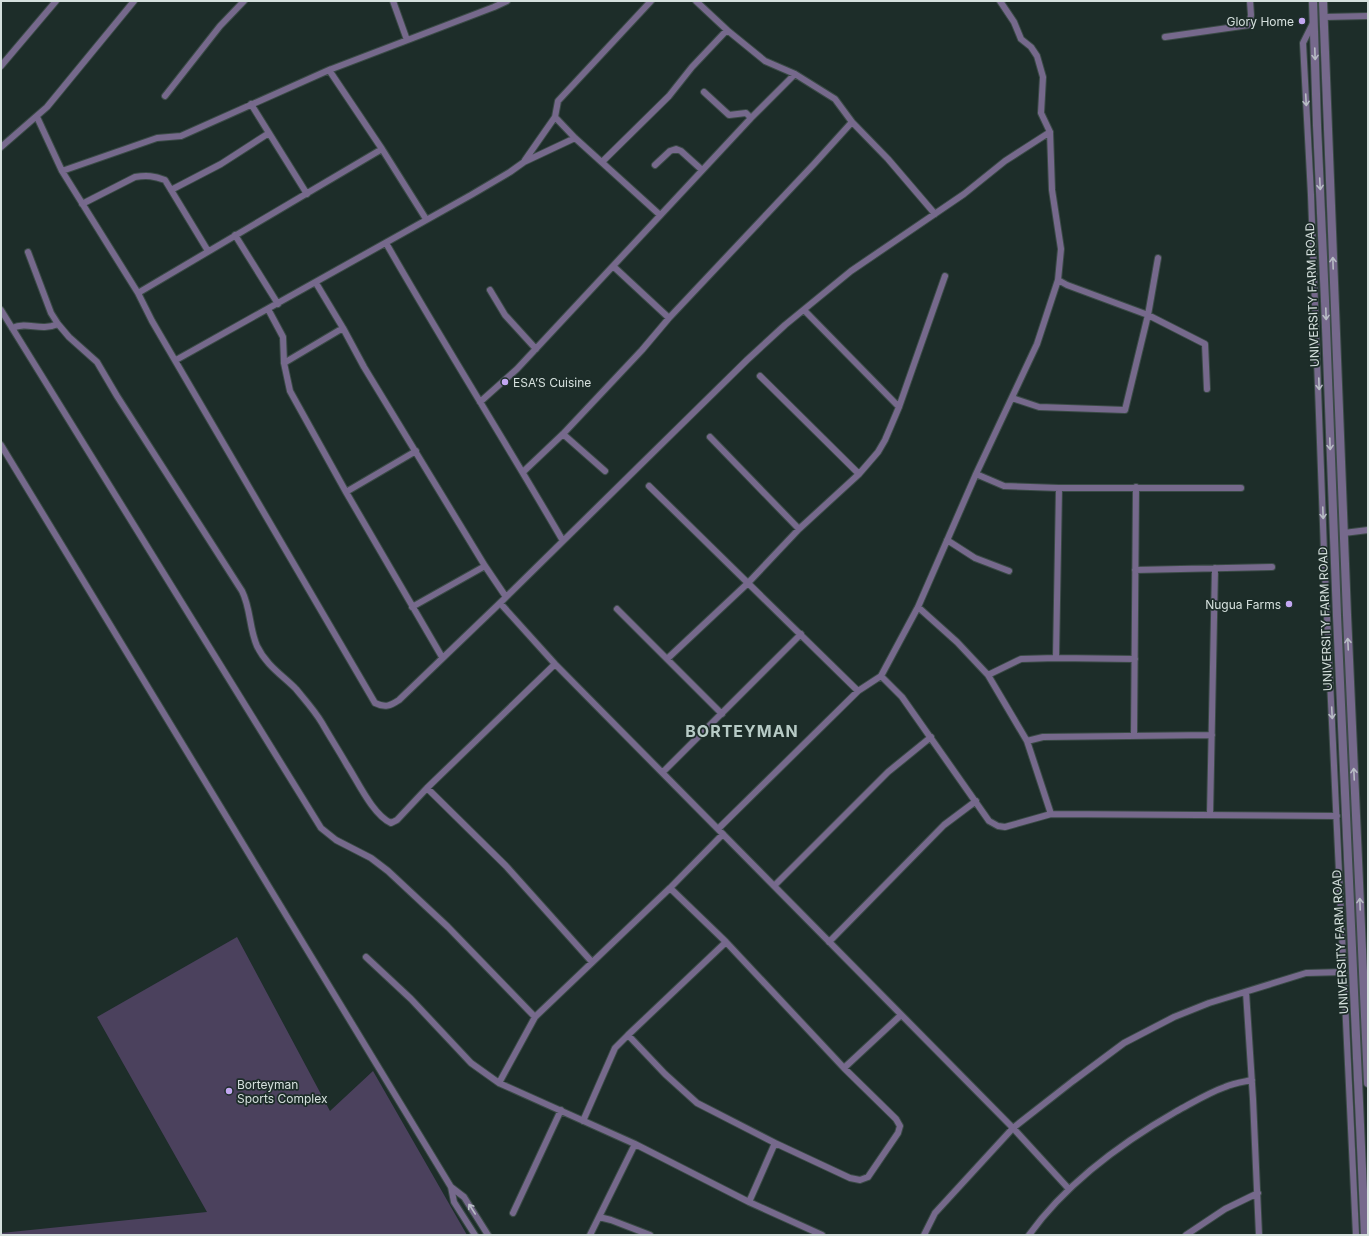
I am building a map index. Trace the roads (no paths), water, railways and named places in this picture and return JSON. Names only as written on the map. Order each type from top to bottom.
[{"type":"street","points":[[1,66],[56,1]]},
{"type":"street","points":[[1,147],[37,117],[51,102],[134,1]]},
{"type":"street","points":[[165,96],[220,26],[244,1]]},
{"type":"street","points":[[393,1],[407,40]]},
{"type":"street","points":[[62,171],[157,138],[180,136],[329,70],[507,1]]},
{"type":"street","points":[[524,162],[555,117],[558,101],[651,1]]},
{"type":"street","points":[[696,1],[727,30],[765,61],[795,74],[835,99],[852,122],[888,159],[935,214]]},
{"type":"street","points":[[718,829],[858,691],[881,676],[918,607],[976,474],[1037,344],[1058,280],[1061,249],[1052,190],[1050,132],[1041,113],[1043,77],[1037,56],[1031,47],[1021,39],[1014,22],[1000,1]]},
{"type":"street","points":[[1165,37],[1249,25],[1251,15],[1250,1]]},
{"type":"street","name":"UNIVERSITY FARM ROAD","points":[[1313,1],[1337,616],[1365,1235]]},
{"type":"street","name":"UNIVERSITY FARM ROAD","points":[[1324,1],[1347,615],[1368,1083]]},
{"type":"street","points":[[1324,17],[1368,16]]},
{"type":"street","points":[[1314,22],[1303,43],[1311,203],[1324,552],[1356,1235]]},
{"type":"street","points":[[602,162],[669,96],[692,67],[727,30]]},
{"type":"street","points":[[329,70],[382,149],[426,220]]},
{"type":"street","points":[[480,402],[517,369],[751,118],[795,74]]},
{"type":"street","points":[[704,92],[729,115],[746,113],[751,118]]},
{"type":"street","points":[[251,104],[307,194]]},
{"type":"street","points":[[37,117],[62,171],[138,293],[374,703],[382,707],[391,706],[500,603],[747,360],[804,310],[851,271],[964,194],[1005,161],[1050,132]]},
{"type":"street","points":[[555,117],[660,215]]},
{"type":"street","points":[[523,472],[563,434],[642,350],[669,318],[852,122]]},
{"type":"street","points":[[172,190],[221,164],[269,133]]},
{"type":"street","points":[[176,360],[478,192],[524,162],[576,138]]},
{"type":"street","points":[[138,293],[382,149]]},
{"type":"street","points":[[655,165],[670,151],[676,149],[681,151],[702,170]]},
{"type":"street","points":[[82,204],[135,177],[145,175],[154,176],[165,180],[208,251]]},
{"type":"street","points":[[235,235],[278,304]]},
{"type":"street","points":[[386,243],[430,320],[523,472],[563,541]]},
{"type":"street","points":[[28,252],[51,313],[69,337],[93,358],[102,370],[117,396],[242,591],[248,606],[253,634],[263,657],[270,666],[295,689],[320,720],[368,800],[386,821],[391,823],[394,822],[555,664]]},
{"type":"street","points":[[1012,398],[1039,407],[1126,410],[1148,315],[1158,258]]},
{"type":"street","points":[[613,266],[669,318]]},
{"type":"street","points":[[668,658],[748,583],[799,529],[859,474],[878,452],[885,440],[899,406],[945,276]]},
{"type":"street","points":[[1058,280],[1067,285],[1148,315],[1205,344],[1207,389]]},
{"type":"street","points":[[316,282],[364,367],[485,566],[506,597]]},
{"type":"street","points":[[490,290],[505,315],[536,349]]},
{"type":"street","points":[[268,309],[283,337],[284,363],[290,391],[346,492],[442,657]]},
{"type":"street","points":[[1,310],[321,828],[336,840],[371,858],[388,871],[448,927],[535,1017]]},
{"type":"street","points":[[804,310],[899,406]]},
{"type":"street","points":[[12,328],[20,325],[26,325],[42,328],[58,324]]},
{"type":"street","points":[[284,363],[343,328]]},
{"type":"street","points":[[760,376],[859,474]]},
{"type":"street","points":[[563,434],[605,471]]},
{"type":"street","points":[[710,437],[799,529]]},
{"type":"street","points":[[1,445],[250,858],[451,1186],[464,1197],[488,1235]]},
{"type":"street","points":[[346,492],[416,451]]},
{"type":"street","points":[[976,474],[1004,486],[1059,488],[1241,488]]},
{"type":"street","points":[[649,486],[858,691]]},
{"type":"street","points":[[1134,736],[1136,487]]},
{"type":"street","points":[[1056,658],[1059,488]]},
{"type":"street","points":[[1344,533],[1368,530]]},
{"type":"street","points":[[947,540],[975,558],[1009,571]]},
{"type":"street","points":[[412,607],[485,566]]},
{"type":"street","points":[[1135,570],[1272,567]]},
{"type":"street","points":[[1210,815],[1215,568]]},
{"type":"street","points":[[500,603],[555,664],[1013,1128],[1068,1188]]},
{"type":"street","points":[[918,607],[957,642],[988,675],[1027,741],[1051,814]]},
{"type":"street","points":[[617,609],[668,658],[722,714]]},
{"type":"street","points":[[663,772],[801,634]]},
{"type":"street","points":[[988,675],[1021,659],[1135,659]]},
{"type":"street","points":[[881,676],[902,697],[989,821],[998,826],[1005,827],[1051,814],[1337,816]]},
{"type":"street","points":[[1027,741],[1043,737],[1212,735]]},
{"type":"street","points":[[774,886],[888,772],[931,737]]},
{"type":"street","points":[[427,788],[506,866],[592,962]]},
{"type":"street","points":[[829,942],[944,825],[976,801]]},
{"type":"street","points":[[499,1083],[535,1017],[670,888],[723,834]]},
{"type":"street","points":[[628,1035],[665,1074],[697,1103],[774,1143],[850,1178],[860,1180],[868,1177],[898,1133],[900,1126],[896,1119],[844,1068],[726,942],[670,888]]},
{"type":"street","points":[[583,1121],[615,1048],[726,942]]},
{"type":"street","points":[[366,957],[411,999],[471,1063],[499,1083],[635,1144],[749,1202],[822,1235]]},
{"type":"street","points":[[924,1235],[936,1213],[1013,1128],[1073,1080],[1124,1043],[1174,1017],[1209,1003],[1306,973],[1328,971],[1344,972]]},
{"type":"street","points":[[1246,992],[1260,1235]]},
{"type":"street","points":[[844,1068],[901,1015]]},
{"type":"street","points":[[1029,1235],[1068,1188],[1120,1147],[1158,1122],[1203,1097],[1220,1089],[1252,1080]]},
{"type":"street","points":[[513,1213],[561,1110]]},
{"type":"street","points":[[749,1202],[774,1143]]},
{"type":"street","points":[[590,1235],[635,1144]]},
{"type":"street","points":[[451,1186],[454,1202],[475,1235]]},
{"type":"street","points":[[1186,1235],[1225,1209],[1258,1193]]},
{"type":"street","points":[[599,1217],[650,1235]]},
{"type":"place","name":"Glory Home","points":[[1302,21]]},
{"type":"place","name":"ESA’S Cuisine","points":[[505,382]]},
{"type":"place","name":"Nugua Farms","points":[[1289,604]]},
{"type":"place","name":"Borteyman Sports Complex","points":[[229,1091]]},
{"type":"district","name":"BORTEYMAN","points":[[742,731]]}]
